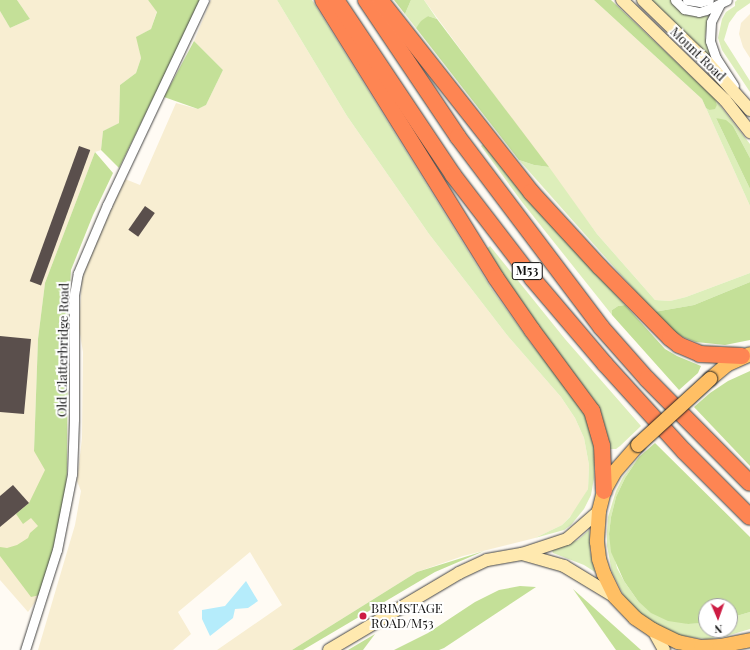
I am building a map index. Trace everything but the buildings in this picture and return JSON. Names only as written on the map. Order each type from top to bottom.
[{"type":"highway","points":[[323,0],[496,278],[532,330],[592,411],[602,446],[604,491]]},
{"type":"highway","name":"M53","points":[[336,0],[453,175],[532,278],[605,364],[684,451],[750,517]]},
{"type":"highway","name":"M53","points":[[366,0],[458,137],[601,326],[647,379],[750,483]]},
{"type":"highway","points":[[380,0],[531,192],[600,268],[670,338],[679,345],[700,354],[746,355]]},
{"type":"main road","name":"Mount Road","points":[[622,0],[725,100],[750,132]]},
{"type":"main road","name":"Mount Road","points":[[643,0],[708,63],[747,105]]},
{"type":"main road","points":[[615,597],[604,574],[599,559],[597,536],[599,511],[604,491],[614,473],[638,445],[728,364],[746,355]]},
{"type":"main road","points":[[329,650],[460,573],[488,560],[522,554],[567,539],[599,511]]},
{"type":"main road","points":[[522,554],[564,566],[615,597],[635,618],[653,630],[678,642],[701,647],[720,646],[750,640]]},
{"type":"main road","points":[[653,630],[664,650]]},
{"type":"main road","points":[[738,650],[750,640]]},
{"type":"street","name":"Old Clatterbridge Road","points":[[24,650],[57,550],[72,474],[74,419],[74,295],[78,273],[115,188],[204,0]]},
{"type":"street","name":"Mount Road","points":[[674,0],[684,9],[691,11],[706,10],[723,2]]},
{"type":"street","points":[[687,0],[700,2],[708,0]]},
{"type":"street","name":"Mount Road","points":[[723,2],[711,22],[710,41],[716,58],[747,105]]},
{"type":"shaded area","points":[[17,0],[148,0],[157,11],[151,29],[137,37],[141,58],[136,73],[120,85],[119,123],[103,131],[101,150],[95,152],[45,283],[38,339],[34,451],[67,470],[40,595],[28,612],[0,580],[0,11],[10,28],[30,19]]},
{"type":"shaded area","points":[[211,0],[277,0],[347,116],[429,234],[507,335],[561,397],[575,418],[584,438],[589,465],[588,489],[578,508],[562,525],[535,538],[463,556],[417,572],[292,650],[217,650],[282,605],[250,552],[178,612],[191,634],[173,650],[38,650],[75,525],[81,491],[77,481],[82,438],[83,352],[79,328],[82,279],[90,256],[125,179],[140,185],[176,103],[198,109],[206,105],[223,70],[194,41]]},
{"type":"shaded area","points":[[424,0],[594,0],[702,99],[750,206],[750,273],[686,297],[670,301],[655,300],[597,234]]},
{"type":"shaded area","points":[[750,14],[750,58],[743,47],[739,34],[741,23]]},
{"type":"green space","points":[[0,0],[17,0],[30,19],[10,28],[0,11]]},
{"type":"green space","points":[[148,0],[201,0],[119,168],[101,150],[103,131],[119,123],[120,85],[136,73],[141,58],[136,37],[151,29],[157,12]]},
{"type":"green space","points":[[277,0],[312,0],[491,288],[532,345],[581,404],[595,440],[594,478],[591,495],[584,509],[571,525],[564,530],[535,538],[562,525],[570,517],[588,489],[589,465],[584,438],[575,418],[561,397],[507,335],[429,234],[347,116]]},
{"type":"green space","points":[[394,0],[411,0],[405,14]]},
{"type":"green space","points":[[411,0],[424,0],[437,19],[428,16],[416,28],[405,14]]},
{"type":"green space","points":[[594,0],[611,0],[715,99],[717,105],[715,109],[709,110],[706,108],[702,99]]},
{"type":"green space","points":[[651,0],[671,0],[699,15],[709,16],[705,37],[716,64]]},
{"type":"green space","points":[[737,0],[750,0],[750,3],[737,12],[729,23],[724,40],[750,81],[750,92],[722,50],[718,38],[722,19],[726,12],[735,6],[735,2]]},
{"type":"green space","points":[[428,16],[437,19],[549,167],[534,165],[519,160],[416,28],[421,21]]},
{"type":"green space","points":[[194,41],[223,70],[206,105],[198,109],[164,97]]},
{"type":"green space","points":[[715,99],[750,144],[750,158],[733,126],[716,118],[750,189],[750,206],[706,108],[709,110],[717,105]]},
{"type":"green space","points":[[716,118],[726,120],[733,126],[750,158],[750,189]]},
{"type":"green space","points":[[483,144],[520,189],[625,305],[618,306],[612,310],[612,315],[522,202],[481,146]]},
{"type":"green space","points":[[95,152],[113,173],[93,215],[71,270],[68,319],[66,494],[50,561],[40,595],[31,597],[0,556],[0,547],[7,548],[17,545],[28,538],[30,533],[38,526],[31,518],[23,524],[16,514],[29,503],[45,470],[34,451],[38,339],[45,283]]},
{"type":"green space","points":[[519,160],[534,165],[549,167],[597,234],[655,300],[670,301],[686,297],[750,273],[750,282],[694,305],[654,312]]},
{"type":"green space","points":[[490,246],[565,339],[641,426],[616,449],[609,449],[542,336],[485,250]]},
{"type":"green space","points":[[750,282],[750,340],[725,345],[696,342],[683,337],[670,329],[654,312],[694,305]]},
{"type":"green space","points":[[625,305],[665,349],[677,356],[701,366],[698,373],[679,390],[612,315],[612,310],[618,306]]},
{"type":"green space","points":[[750,371],[750,466],[694,407],[710,393],[728,381]]},
{"type":"green space","points":[[655,443],[750,537],[750,612],[738,616],[738,598],[698,598],[698,623],[688,624],[668,621],[651,613],[638,601],[624,581],[611,552],[609,534],[616,497],[625,478],[639,457]]},
{"type":"green space","points":[[639,457],[625,478],[616,497],[611,517],[609,534],[617,568],[638,601],[688,624],[698,623],[698,638],[677,635],[663,629],[642,616],[625,598],[612,572],[607,546],[608,517],[616,491],[623,477]]},
{"type":"green space","points":[[589,530],[590,552],[595,572],[584,565],[553,553],[552,550],[578,540]]},
{"type":"green space","points":[[484,551],[435,572],[303,650],[292,650],[417,572]]},
{"type":"green space","points":[[520,586],[536,587],[444,648],[439,650],[394,650],[428,633],[475,602],[499,590]]},
{"type":"green space","points":[[573,589],[641,650],[616,650]]},
{"type":"green space","points":[[750,612],[750,629],[738,633],[738,616]]},
{"type":"green space","points":[[375,634],[363,650],[348,650]]},
{"type":"green space","points":[[698,638],[720,638],[705,639]]},
{"type":"water","points":[[246,581],[258,601],[248,608],[235,609],[233,618],[210,636],[202,619],[202,610],[225,606]]},
{"type":"place","name":"BRIMSTAGE ROAD/M53","points":[[363,616]]}]
